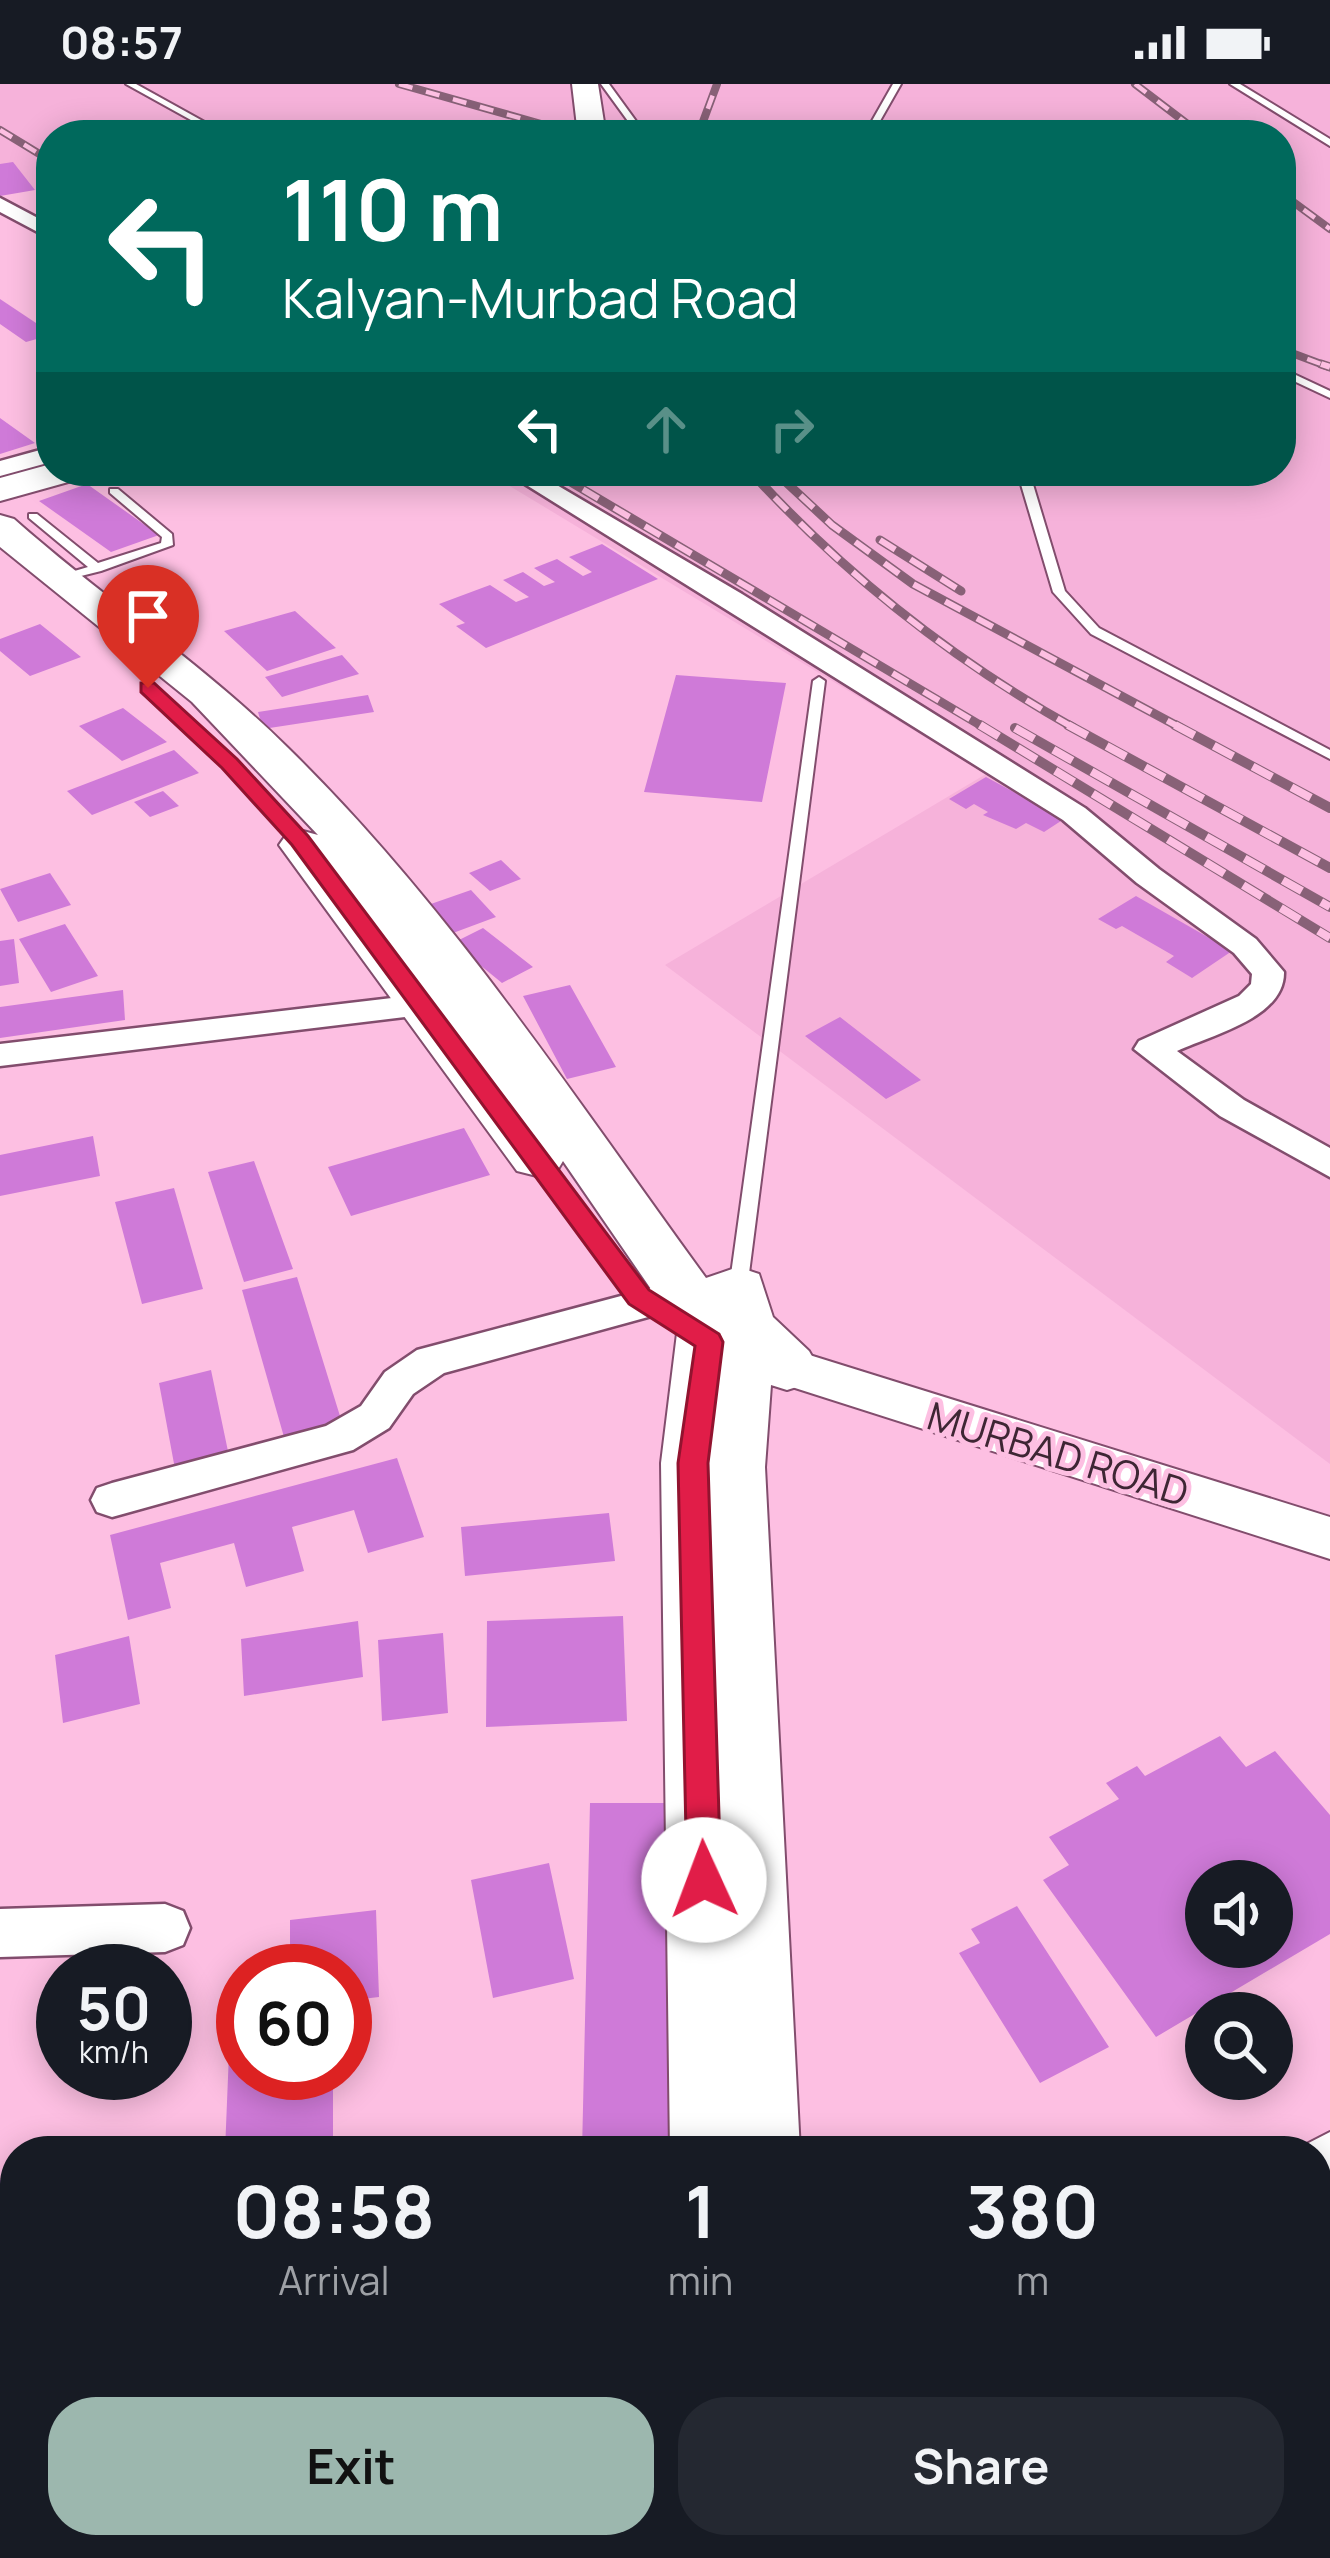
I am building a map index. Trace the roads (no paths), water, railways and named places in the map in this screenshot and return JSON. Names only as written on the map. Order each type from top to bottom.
[{"type":"main road","points":[[585,84],[590,120]]},
{"type":"main road","points":[[19,490],[81,573],[307,794],[411,912],[720,1323],[734,1467],[716,1568],[732,2056],[755,2136]]},
{"type":"main road","points":[[0,571],[82,631],[230,764],[300,841],[426,1005],[720,1323]]},
{"type":"main road","points":[[714,2136],[732,2056]]},
{"type":"street","points":[[0,204],[36,224]]},
{"type":"street","points":[[541,486],[1074,814],[1148,876],[1245,946],[1268,972],[1268,987],[1251,1004],[1151,1049],[1232,1108],[1330,1164]]},
{"type":"street","points":[[0,1055],[426,1005]]},
{"type":"street","points":[[112,1500],[338,1439],[375,1417],[399,1383],[431,1361],[720,1323]]},
{"type":"street","name":"MURBAD ROAD","points":[[720,1323],[1330,1538]]},
{"type":"street","points":[[0,1933],[165,1928]]},
{"type":"lane","points":[[130,84],[196,120]]},
{"type":"lane","points":[[605,84],[631,120]]},
{"type":"lane","points":[[1234,84],[1293,120]]},
{"type":"lane","points":[[875,120],[892,85]]},
{"type":"lane","points":[[1296,122],[1330,143]]},
{"type":"lane","points":[[1296,378],[1330,395]]},
{"type":"lane","points":[[1027,486],[1059,592],[1096,631],[1330,755]]},
{"type":"lane","points":[[81,573],[158,550],[169,539],[115,491]]},
{"type":"lane","points":[[720,1323],[819,681]]},
{"type":"railway","points":[[399,84],[527,120]]},
{"type":"railway","points":[[704,120],[717,84]]},
{"type":"railway","points":[[1135,84],[1182,120]]},
{"type":"railway","points":[[0,130],[36,152]]},
{"type":"railway","points":[[1296,204],[1330,229]]},
{"type":"railway","points":[[1296,355],[1321,364]]},
{"type":"railway","points":[[1321,364],[1330,367]]},
{"type":"railway","points":[[1321,364],[1329,367]]},
{"type":"railway","points":[[577,486],[982,726]]},
{"type":"railway","points":[[764,486],[902,613],[985,673],[1074,728]]},
{"type":"railway","points":[[790,486],[832,525],[913,584],[1181,728]]},
{"type":"railway","points":[[880,540],[961,591]]},
{"type":"railway","points":[[1068,725],[1330,868]]},
{"type":"railway","points":[[1175,725],[1330,808]]},
{"type":"railway","points":[[982,726],[1330,938]]},
{"type":"railway","points":[[1015,728],[1330,907]]}]
